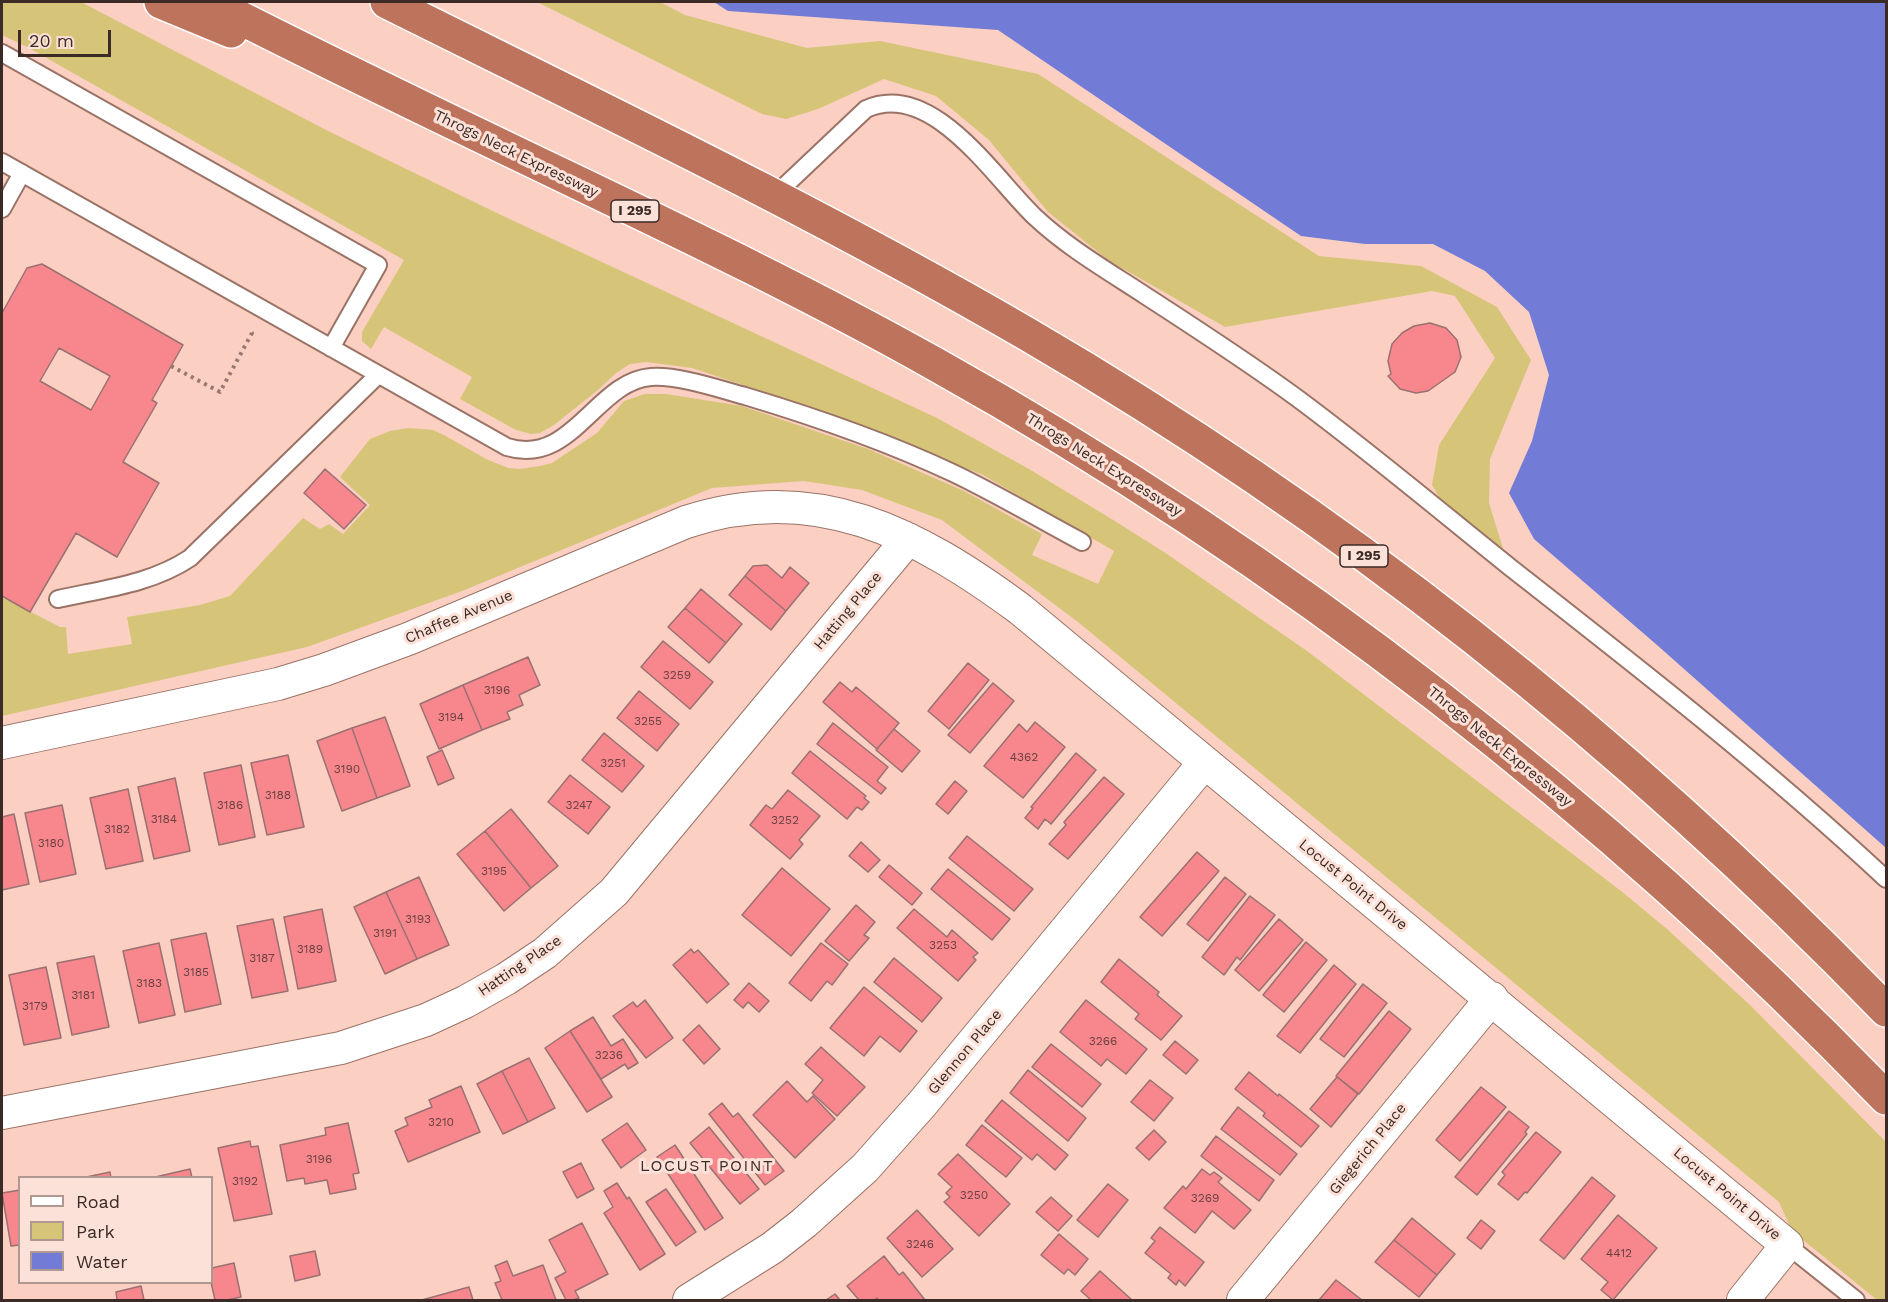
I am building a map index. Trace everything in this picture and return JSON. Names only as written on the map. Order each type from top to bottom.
[{"type":"highway","points":[[161,2],[430,112]]},
{"type":"highway","name":"Throgs Neck Expressway","points":[[209,2],[430,112],[738,260],[889,339],[1077,447],[1243,554],[1426,686],[1601,829],[1771,984],[1887,1098]]},
{"type":"highway","name":"I 295","points":[[387,2],[774,196],[922,275],[1081,367],[1235,466],[1382,568],[1526,679],[1690,818],[1781,903],[1887,1010]]},
{"type":"highway","points":[[403,2],[468,42]]},
{"type":"street","name":"Chaffee Avenue","points":[[2,743],[278,684],[324,670],[408,639],[686,522],[708,515],[759,506],[809,508],[855,518],[908,539]]},
{"type":"street","name":"Locust Point Drive","points":[[908,539],[937,553],[1020,609],[1204,763],[1492,998],[1787,1245]]},
{"type":"street","name":"Hatting Place","points":[[2,1113],[341,1048],[426,1020],[506,979],[545,953],[614,892],[908,539]]},
{"type":"street","name":"Glennon Place","points":[[689,1300],[772,1248],[804,1223],[880,1152],[1204,763]]},
{"type":"street","name":"Giegerich Place","points":[[1243,1300],[1492,998]]},
{"type":"street","points":[[1743,1300],[1787,1245]]},
{"type":"lane","points":[[2,53],[378,265],[331,348]]},
{"type":"lane","points":[[774,196],[866,109],[877,103],[902,103],[928,114],[975,152],[1019,201],[1054,234],[1253,366],[1348,436],[1717,732],[1887,879]]},
{"type":"lane","points":[[2,162],[500,444],[524,451],[540,449],[557,442],[623,387],[636,380],[662,377],[713,387],[762,401],[889,446],[954,474],[1082,542]]},
{"type":"lane","points":[[2,209],[22,173]]},
{"type":"lane","points":[[58,598],[144,580],[175,568],[190,558],[378,375]]},
{"type":"lane","points":[[1787,1245],[1856,1300]]},
{"type":"path","points":[[171,366],[220,392],[252,333],[242,327]]},
{"type":"green space","points":[[2,2],[81,2],[328,131],[501,215],[937,418],[1029,469],[1164,552],[1307,651],[1621,891],[1667,929],[1750,1005],[1886,1142],[1886,1300],[1877,1300],[1792,1231],[1779,1202],[1078,622],[942,520],[862,490],[804,481],[712,488],[462,591],[307,647],[2,716],[2,597],[60,627],[66,627],[68,654],[132,644],[127,617],[200,605],[230,596],[303,518],[320,529],[329,524],[343,534],[370,505],[340,477],[370,439],[390,431],[409,428],[433,430],[486,459],[508,468],[519,469],[552,463],[597,433],[624,401],[645,394],[666,394],[742,406],[868,449],[964,491],[1042,534],[1032,555],[1098,584],[1114,551],[983,475],[806,406],[692,368],[646,362],[630,364],[554,425],[540,433],[531,434],[516,430],[460,399],[472,377],[384,327],[371,349],[362,341],[362,332],[404,260],[2,35]]},
{"type":"green space","points":[[537,2],[660,2],[685,15],[807,48],[880,41],[1038,74],[1319,256],[1421,266],[1497,307],[1531,360],[1490,459],[1489,503],[1504,552],[1439,497],[1432,485],[1439,445],[1495,358],[1455,296],[1432,291],[1225,327],[1108,260],[1048,212],[989,140],[936,96],[884,79],[818,109],[786,119],[762,114]]},
{"type":"water","points":[[714,2],[1886,2],[1886,848],[1534,539],[1509,493],[1532,441],[1549,375],[1529,312],[1485,271],[1433,244],[1365,244],[1301,236],[998,30],[728,11]]},
{"type":"building","points":[[42,264],[183,345],[152,400],[157,403],[123,462],[159,483],[117,557],[76,533],[30,612],[2,596],[2,313],[27,268]],"holes":[[[59,348],[110,376],[91,410],[40,381]]]},
{"type":"building","points":[[1430,323],[1446,328],[1457,340],[1461,357],[1455,372],[1428,391],[1416,393],[1400,389],[1388,376],[1391,374],[1388,361],[1392,344],[1402,333],[1414,326]]},
{"type":"building","points":[[325,469],[366,505],[344,529],[304,493]]},
{"type":"building","points":[[767,565],[782,578],[790,567],[809,583],[786,611],[745,576],[753,566]]},
{"type":"building","points":[[745,576],[786,611],[771,630],[729,595]]},
{"type":"building","points":[[701,589],[742,624],[726,643],[685,608]]},
{"type":"building","points":[[685,608],[726,643],[709,663],[668,627]]},
{"type":"building","points":[[663,641],[713,682],[690,709],[641,667]]},
{"type":"building","points":[[528,657],[540,685],[519,695],[523,705],[507,712],[510,719],[482,730],[463,685]]},
{"type":"building","points":[[968,663],[989,680],[949,729],[928,711]]},
{"type":"building","points":[[840,682],[852,692],[856,687],[899,723],[877,749],[823,702]]},
{"type":"building","points":[[993,683],[1014,701],[970,753],[948,735]]},
{"type":"building","points":[[463,685],[482,730],[439,749],[420,704]]},
{"type":"building","points":[[639,691],[679,724],[657,751],[617,718]]},
{"type":"building","points":[[385,717],[410,786],[377,798],[352,728]]},
{"type":"building","points":[[1035,722],[1065,747],[1023,798],[984,766],[1019,724],[1027,732]]},
{"type":"building","points":[[833,723],[888,767],[877,781],[886,788],[881,794],[817,744]]},
{"type":"building","points":[[352,728],[377,798],[342,811],[317,741]]},
{"type":"building","points":[[894,729],[920,751],[902,772],[876,750]]},
{"type":"building","points":[[604,733],[644,766],[622,792],[582,760]]},
{"type":"building","points":[[442,750],[454,778],[438,785],[427,757]]},
{"type":"building","points":[[810,751],[866,796],[864,798],[869,802],[862,810],[857,807],[847,819],[792,773]]},
{"type":"building","points":[[1076,753],[1096,770],[1051,824],[1045,819],[1038,829],[1025,818],[1033,808],[1031,807]]},
{"type":"building","points":[[288,755],[304,827],[267,835],[251,763]]},
{"type":"building","points":[[241,765],[255,837],[219,845],[204,773]]},
{"type":"building","points":[[570,775],[610,807],[588,834],[548,802]]},
{"type":"building","points":[[1104,777],[1124,794],[1068,859],[1049,844],[1066,825],[1064,822]]},
{"type":"building","points":[[175,778],[190,851],[154,859],[138,787]]},
{"type":"building","points":[[955,781],[967,791],[948,814],[936,804]]},
{"type":"building","points":[[128,789],[143,861],[106,869],[90,798]]},
{"type":"building","points":[[788,790],[820,816],[799,840],[803,844],[790,859],[750,825],[766,805],[772,809]]},
{"type":"building","points":[[62,805],[76,874],[40,882],[25,813]]},
{"type":"building","points":[[511,809],[558,866],[531,888],[485,831]]},
{"type":"building","points":[[14,814],[29,884],[2,890],[2,817]]},
{"type":"building","points":[[485,831],[531,888],[504,911],[457,854]]},
{"type":"building","points":[[967,836],[1033,889],[1014,911],[949,858]]},
{"type":"building","points":[[861,842],[880,860],[868,872],[849,856]]},
{"type":"building","points":[[1197,852],[1219,871],[1162,936],[1140,917]]},
{"type":"building","points":[[889,865],[922,893],[912,905],[879,877]]},
{"type":"building","points":[[782,868],[830,909],[791,956],[742,915]]},
{"type":"building","points":[[948,869],[1010,919],[992,940],[931,889]]},
{"type":"building","points":[[419,877],[449,945],[417,959],[386,892]]},
{"type":"building","points":[[1225,877],[1246,894],[1208,941],[1187,924]]},
{"type":"building","points":[[386,892],[417,959],[385,974],[354,907]]},
{"type":"building","points":[[1250,896],[1275,915],[1240,960],[1237,957],[1224,975],[1202,957]]},
{"type":"building","points":[[856,905],[875,922],[864,935],[869,938],[849,961],[825,941]]},
{"type":"building","points":[[322,909],[336,981],[298,989],[284,917]]},
{"type":"building","points":[[914,909],[947,937],[952,930],[978,953],[973,957],[976,960],[958,981],[897,928]]},
{"type":"building","points":[[273,919],[288,991],[252,998],[237,926]]},
{"type":"building","points":[[1279,919],[1303,940],[1259,991],[1235,970]]},
{"type":"building","points":[[206,933],[221,1004],[185,1012],[171,940]]},
{"type":"building","points":[[1306,942],[1327,960],[1284,1012],[1263,995]]},
{"type":"building","points":[[159,943],[175,1015],[139,1023],[123,951]]},
{"type":"building","points":[[821,943],[848,964],[832,985],[827,981],[811,1001],[789,983]]},
{"type":"building","points":[[691,949],[694,953],[698,950],[729,984],[707,1003],[673,965]]},
{"type":"building","points":[[94,956],[109,1027],[72,1035],[57,963]]},
{"type":"building","points":[[894,958],[942,998],[922,1022],[874,982]]},
{"type":"building","points":[[1119,959],[1159,992],[1157,995],[1182,1016],[1161,1040],[1135,1019],[1139,1014],[1101,982]]},
{"type":"building","points":[[1334,965],[1356,984],[1300,1053],[1277,1036]]},
{"type":"building","points":[[46,967],[61,1038],[24,1045],[9,975]]},
{"type":"building","points":[[749,983],[769,1001],[759,1012],[748,1002],[743,1008],[734,1000]]},
{"type":"building","points":[[1363,984],[1387,1003],[1344,1057],[1320,1039]]},
{"type":"building","points":[[864,987],[917,1031],[900,1052],[880,1036],[864,1056],[830,1028]]},
{"type":"building","points":[[645,1000],[673,1038],[646,1058],[613,1016],[633,1002],[637,1007]]},
{"type":"building","points":[[1086,1000],[1147,1049],[1126,1074],[1107,1059],[1101,1066],[1060,1032]]},
{"type":"building","points":[[1389,1011],[1411,1029],[1359,1094],[1336,1076]]},
{"type":"building","points":[[593,1017],[611,1046],[623,1039],[638,1063],[628,1069],[625,1064],[601,1079],[570,1031]]},
{"type":"building","points":[[699,1025],[720,1049],[704,1064],[683,1040]]},
{"type":"building","points":[[570,1031],[612,1097],[587,1112],[545,1048]]},
{"type":"building","points":[[1175,1041],[1198,1060],[1186,1074],[1163,1055]]},
{"type":"building","points":[[1051,1044],[1101,1084],[1082,1107],[1032,1067]]},
{"type":"building","points":[[821,1047],[865,1087],[837,1116],[812,1093],[823,1080],[805,1064]]},
{"type":"building","points":[[529,1058],[555,1108],[528,1122],[502,1071]]},
{"type":"building","points":[[1028,1070],[1086,1118],[1068,1141],[1010,1093]]},
{"type":"building","points":[[502,1071],[528,1122],[503,1134],[477,1084]]},
{"type":"building","points":[[1249,1072],[1319,1126],[1301,1147],[1235,1089]]},
{"type":"building","points":[[1337,1077],[1358,1094],[1331,1127],[1310,1109]]},
{"type":"building","points":[[1150,1080],[1173,1098],[1154,1121],[1131,1102]]},
{"type":"building","points":[[787,1081],[807,1102],[813,1096],[835,1119],[795,1158],[753,1115]]},
{"type":"building","points":[[461,1086],[480,1132],[408,1162],[395,1131],[408,1125],[405,1118],[432,1107],[429,1100]]},
{"type":"building","points":[[1481,1087],[1506,1107],[1460,1161],[1436,1140]]},
{"type":"building","points":[[1002,1100],[1068,1155],[1055,1170],[1037,1154],[1032,1160],[985,1121]]},
{"type":"building","points":[[722,1103],[733,1117],[738,1113],[784,1171],[765,1185],[709,1114]]},
{"type":"building","points":[[1238,1107],[1297,1154],[1280,1175],[1221,1129]]},
{"type":"building","points":[[1509,1111],[1529,1127],[1525,1132],[1527,1134],[1477,1195],[1455,1177]]},
{"type":"building","points":[[348,1123],[359,1173],[353,1174],[356,1189],[330,1194],[327,1180],[305,1184],[304,1178],[287,1181],[280,1145],[326,1135],[325,1128]]},
{"type":"building","points":[[627,1123],[646,1150],[621,1168],[602,1140]]},
{"type":"building","points":[[982,1125],[1022,1158],[1006,1177],[966,1145]]},
{"type":"building","points":[[709,1127],[759,1189],[740,1204],[690,1143]]},
{"type":"building","points":[[1154,1130],[1166,1142],[1149,1160],[1136,1148]]},
{"type":"building","points":[[1536,1132],[1561,1152],[1527,1193],[1525,1192],[1518,1200],[1498,1184],[1505,1175],[1502,1172]]},
{"type":"building","points":[[1216,1136],[1274,1180],[1259,1201],[1201,1156]]},
{"type":"building","points":[[250,1141],[251,1147],[258,1146],[272,1214],[234,1221],[218,1148]]},
{"type":"building","points":[[675,1145],[723,1218],[705,1230],[657,1157]]},
{"type":"building","points":[[958,1154],[1010,1204],[979,1236],[944,1202],[950,1197],[946,1193],[952,1187],[938,1174]]},
{"type":"building","points":[[581,1163],[594,1189],[577,1198],[563,1172]]},
{"type":"building","points":[[190,1169],[192,1176],[160,1176]]},
{"type":"building","points":[[1202,1169],[1210,1175],[1214,1172],[1222,1178],[1218,1182],[1251,1210],[1234,1229],[1212,1211],[1195,1233],[1164,1208],[1183,1186],[1186,1189]]},
{"type":"building","points":[[110,1172],[111,1176],[91,1176]]},
{"type":"building","points":[[1592,1177],[1615,1196],[1564,1259],[1540,1240]]},
{"type":"building","points":[[617,1183],[627,1199],[629,1197],[665,1254],[640,1270],[604,1213],[613,1207],[604,1191]]},
{"type":"building","points":[[1108,1184],[1128,1200],[1098,1237],[1077,1220]]},
{"type":"building","points":[[666,1189],[696,1232],[676,1246],[646,1202]]},
{"type":"building","points":[[18,1190],[18,1245],[11,1246],[2,1193]]},
{"type":"building","points":[[1051,1197],[1072,1216],[1058,1231],[1036,1212]]},
{"type":"building","points":[[917,1210],[953,1249],[922,1277],[887,1238]]},
{"type":"building","points":[[1618,1215],[1657,1248],[1613,1300],[1601,1290],[1608,1282],[1581,1259]]},
{"type":"building","points":[[1412,1218],[1455,1254],[1437,1275],[1394,1240]]},
{"type":"building","points":[[1481,1220],[1495,1231],[1481,1249],[1467,1238]]},
{"type":"building","points":[[582,1223],[608,1274],[575,1291],[579,1298],[566,1300],[555,1278],[566,1272],[549,1240]]},
{"type":"building","points":[[1160,1227],[1204,1262],[1185,1286],[1179,1280],[1176,1285],[1168,1278],[1171,1274],[1145,1253],[1155,1241],[1151,1238]]},
{"type":"building","points":[[1059,1234],[1088,1259],[1075,1275],[1068,1269],[1064,1274],[1041,1255]]},
{"type":"building","points":[[1394,1240],[1437,1275],[1419,1297],[1375,1262]]},
{"type":"building","points":[[315,1251],[320,1275],[295,1281],[290,1256]]},
{"type":"building","points":[[884,1256],[899,1275],[903,1272],[925,1300],[878,1300],[877,1298],[859,1300],[847,1286]]},
{"type":"building","points":[[507,1261],[513,1276],[543,1265],[556,1300],[502,1300],[495,1283],[501,1281],[495,1266]]},
{"type":"building","points":[[234,1263],[241,1297],[215,1300],[211,1284],[213,1268]]},
{"type":"building","points":[[1100,1271],[1132,1300],[1091,1300],[1081,1291]]},
{"type":"building","points":[[1336,1280],[1362,1300],[1319,1300]]},
{"type":"building","points":[[141,1286],[144,1300],[117,1300],[116,1292]]},
{"type":"building","points":[[469,1287],[473,1300],[422,1300]]},
{"type":"building","points":[[835,1294],[840,1300],[826,1300]]},
{"type":"district","name":"LOCUST POINT","points":[[707,1166]]}]
